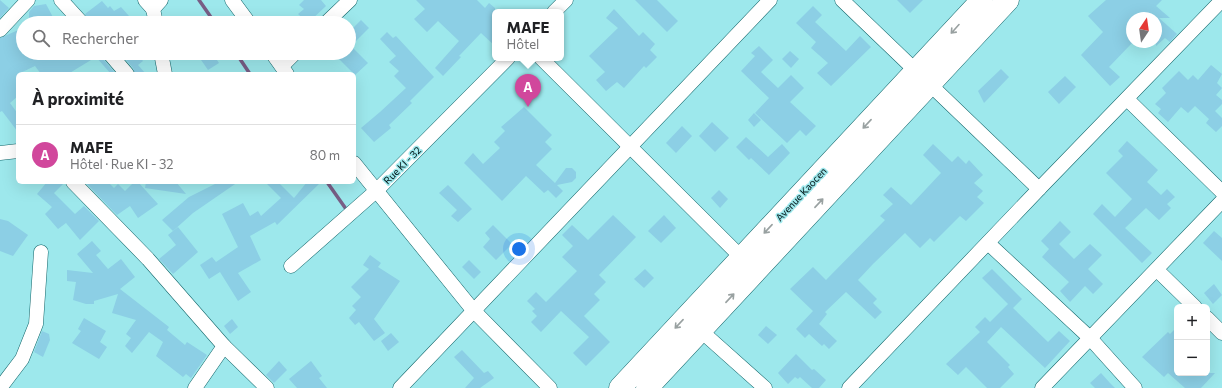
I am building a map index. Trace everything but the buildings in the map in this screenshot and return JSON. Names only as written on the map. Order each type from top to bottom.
[{"type":"highway","name":"Avenue Kaocen","points":[[646,388],[700,330],[923,78],[982,0]]},
{"type":"highway","name":"Avenue Kaocen","points":[[620,388],[742,257],[923,78],[1008,0]]},
{"type":"street","points":[[0,30],[28,0]]},
{"type":"street","points":[[61,0],[76,16]]},
{"type":"street","points":[[232,0],[244,16]]},
{"type":"street","points":[[333,16],[350,0]]},
{"type":"street","points":[[557,9],[566,0]]},
{"type":"street","points":[[400,388],[770,0]]},
{"type":"street","points":[[842,0],[1039,189]]},
{"type":"street","points":[[849,388],[1222,0]]},
{"type":"street","points":[[153,3],[155,16]]},
{"type":"street","points":[[115,60],[125,72]]},
{"type":"street","points":[[162,60],[165,72]]},
{"type":"street","points":[[277,60],[285,70],[291,60]]},
{"type":"street","name":"Rue KI - 32","points":[[291,266],[376,191],[505,61]]},
{"type":"street","points":[[543,61],[742,257]]},
{"type":"street","points":[[1127,99],[1222,192]]},
{"type":"street","points":[[0,153],[16,151]]},
{"type":"street","points":[[356,165],[473,310],[550,388]]},
{"type":"street","points":[[75,184],[148,259],[224,346],[267,388]]},
{"type":"street","points":[[1042,388],[1222,201]]},
{"type":"street","points":[[988,243],[1090,338],[1135,388]]},
{"type":"street","points":[[0,388],[22,359],[36,324],[40,252]]},
{"type":"street","points":[[1157,270],[1192,304]]},
{"type":"street","points":[[1210,321],[1222,333]]},
{"type":"street","points":[[700,330],[765,388]]},
{"type":"street","points":[[196,388],[224,346]]},
{"type":"waterway","points":[[199,0],[210,16]]},
{"type":"waterway","points":[[241,60],[249,72]]},
{"type":"waterway","points":[[328,184],[346,209]]},
{"type":"place","name":"MAFE","points":[[528,107]]}]
